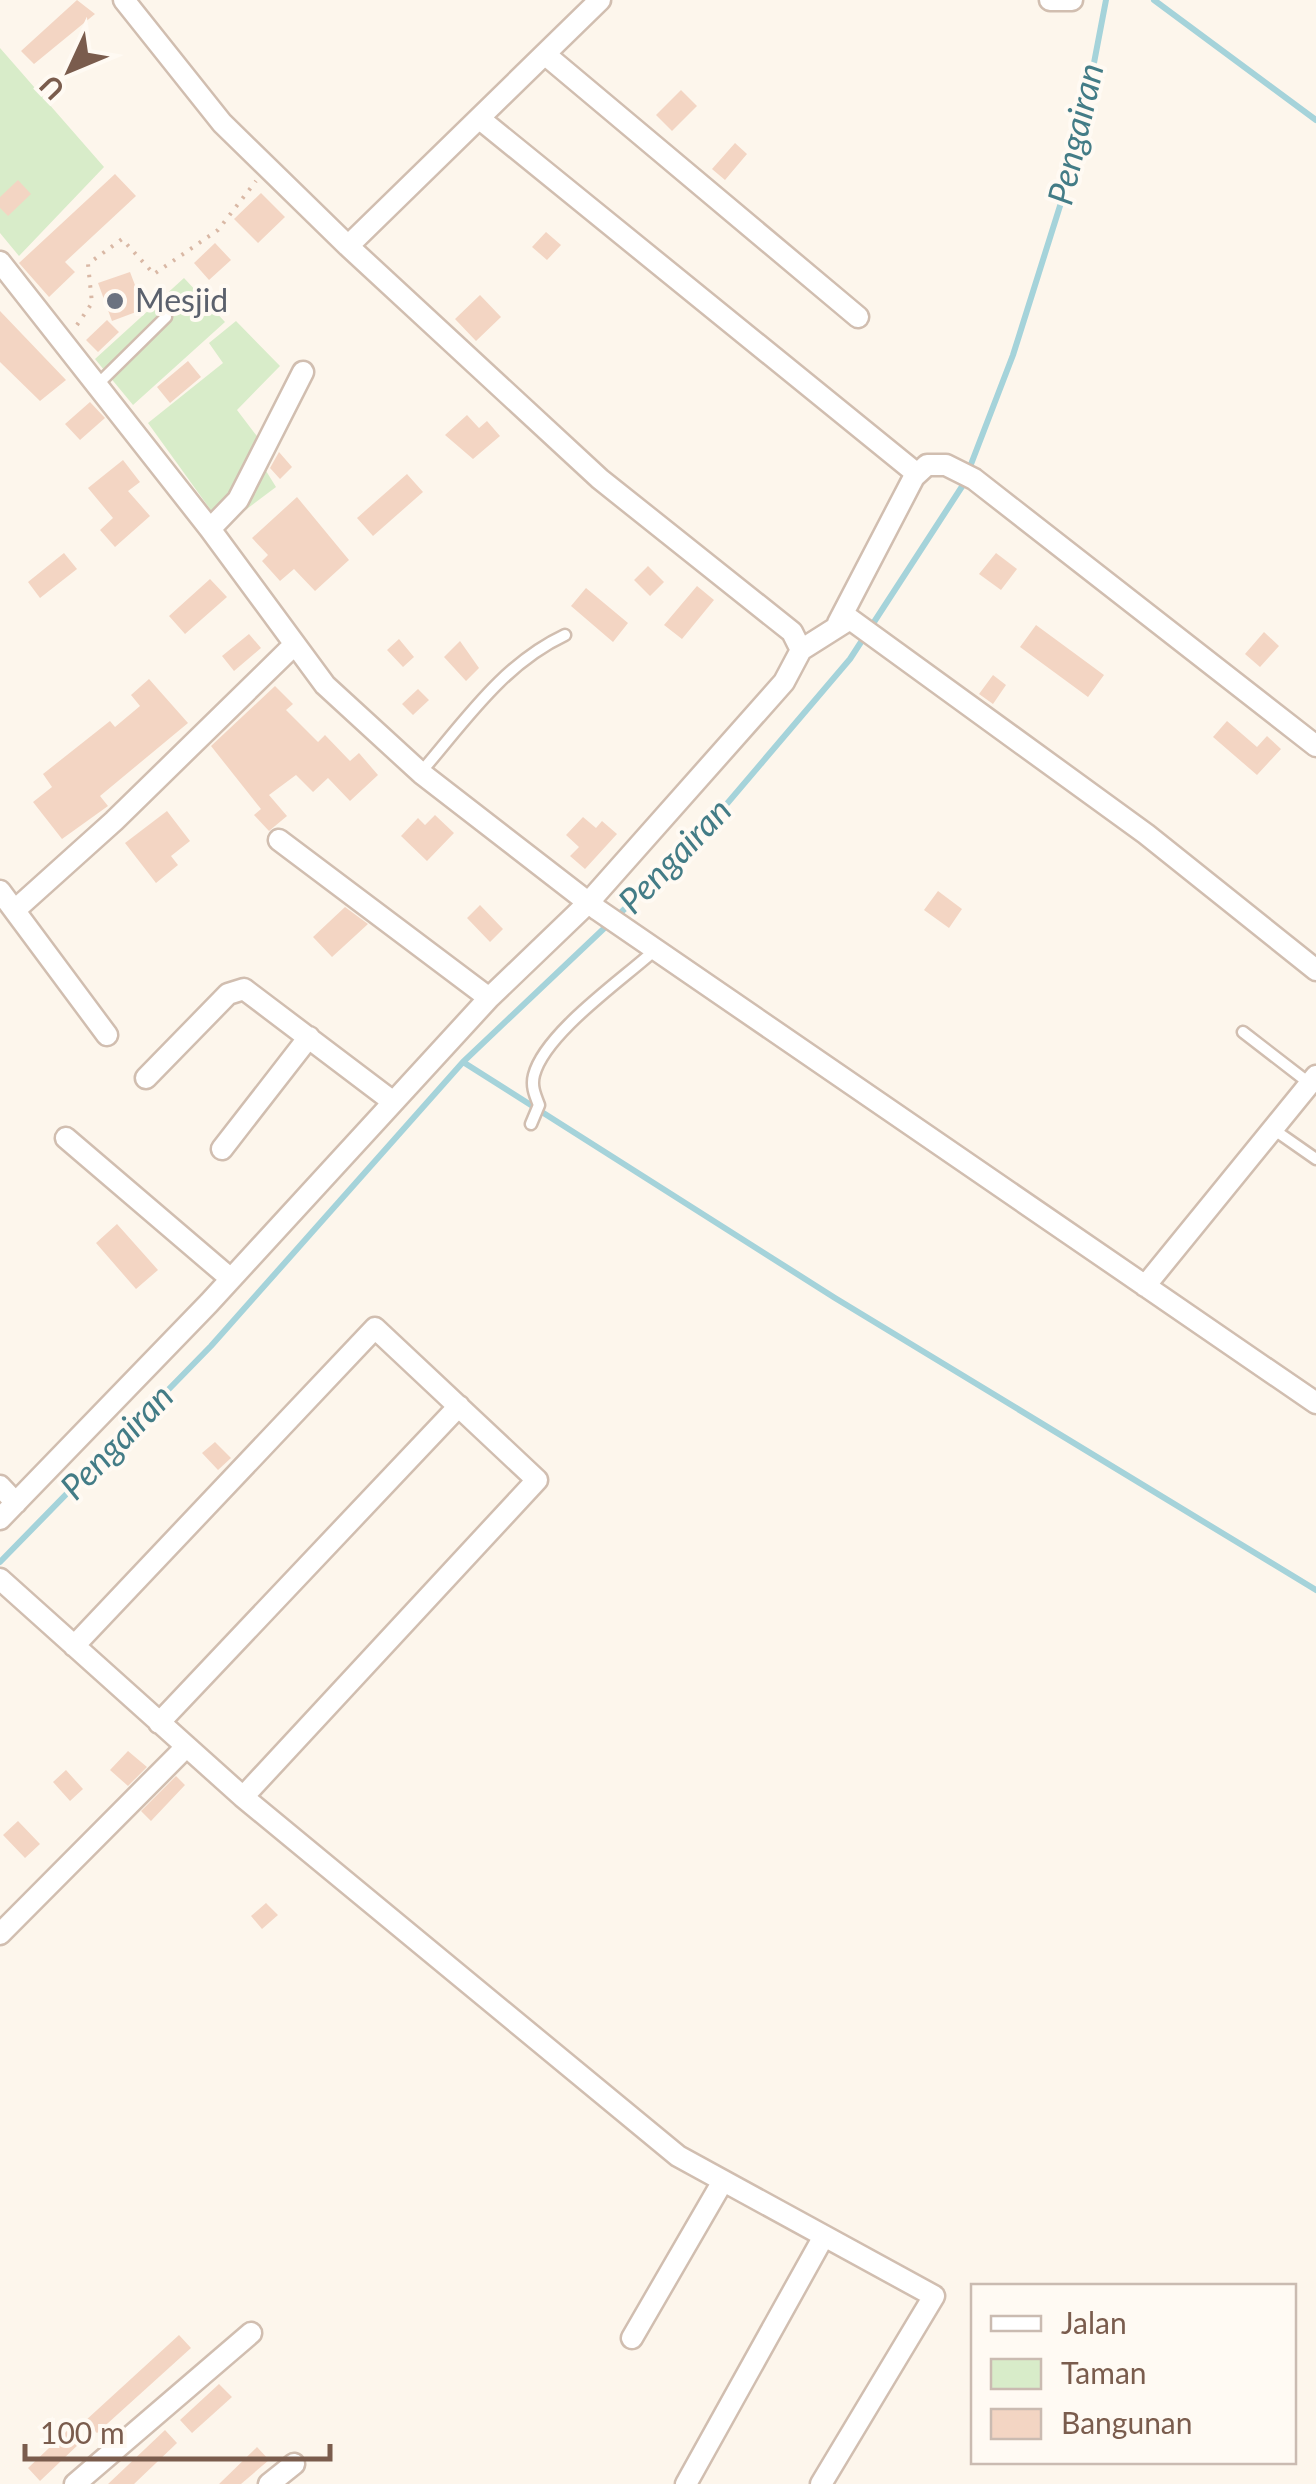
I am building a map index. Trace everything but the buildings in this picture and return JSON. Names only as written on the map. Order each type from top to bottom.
[{"type":"street","points":[[124,0],[222,123],[348,246],[600,479],[792,632],[802,650]]},
{"type":"street","points":[[348,246],[547,56],[600,0]]},
{"type":"street","points":[[547,56],[858,317]]},
{"type":"street","points":[[480,120],[916,473]]},
{"type":"street","points":[[0,262],[210,529],[325,685],[420,773],[593,907],[1316,1403]]},
{"type":"street","points":[[210,529],[238,500],[303,372]]},
{"type":"street","points":[[838,623],[916,473],[937,463],[967,476],[1316,746]]},
{"type":"street","points":[[0,1518],[231,1279],[489,998],[593,907],[784,682],[802,650],[838,623],[850,620],[880,639],[1146,834],[1316,970]]},
{"type":"street","points":[[15,910],[293,646]]},
{"type":"street","points":[[280,840],[489,998]]},
{"type":"street","points":[[0,891],[107,1035]]},
{"type":"street","points":[[146,1078],[228,994],[239,988],[250,992],[392,1101]]},
{"type":"street","points":[[222,1149],[308,1036]]},
{"type":"street","points":[[1145,1286],[1313,1079]]},
{"type":"street","points":[[66,1138],[231,1279]]},
{"type":"street","points":[[74,1646],[375,1328],[537,1480],[243,1797]]},
{"type":"street","points":[[158,1724],[459,1406]]},
{"type":"street","points":[[0,1486],[16,1503]]},
{"type":"street","points":[[0,1579],[243,1797],[678,2156],[934,2296],[821,2484]]},
{"type":"street","points":[[0,1934],[186,1748]]},
{"type":"street","points":[[632,2338],[723,2181]]},
{"type":"street","points":[[686,2484],[824,2236]]},
{"type":"street","points":[[75,2484],[252,2333]]},
{"type":"street","points":[[269,2484],[294,2464]]},
{"type":"lane","points":[[98,384],[166,317]]},
{"type":"lane","points":[[420,773],[504,676],[536,649],[565,636]]},
{"type":"lane","points":[[535,1115],[532,1086],[546,1051],[655,950]]},
{"type":"lane","points":[[1242,1032],[1313,1079]]},
{"type":"lane","points":[[1272,1129],[1316,1159]]},
{"type":"path","points":[[66,342],[92,304],[88,264],[122,239],[154,274],[218,230],[267,167]]},
{"type":"green space","points":[[0,48],[104,167],[19,256],[0,233]]},
{"type":"green space","points":[[184,278],[225,322],[133,405],[95,359]]},
{"type":"green space","points":[[236,321],[280,366],[237,410],[269,452],[263,466],[276,487],[223,527],[148,423],[223,363],[209,343]]},
{"type":"waterway","name":"Pengairan","points":[[0,1562],[211,1346],[463,1062],[691,846],[850,659],[963,485],[1013,355],[1077,152],[1106,0]]},
{"type":"waterway","points":[[1154,0],[1316,120]]},
{"type":"waterway","points":[[463,1062],[835,1298],[1316,1590]]},
{"type":"place","name":"Mesjid","points":[[115,301]]}]
